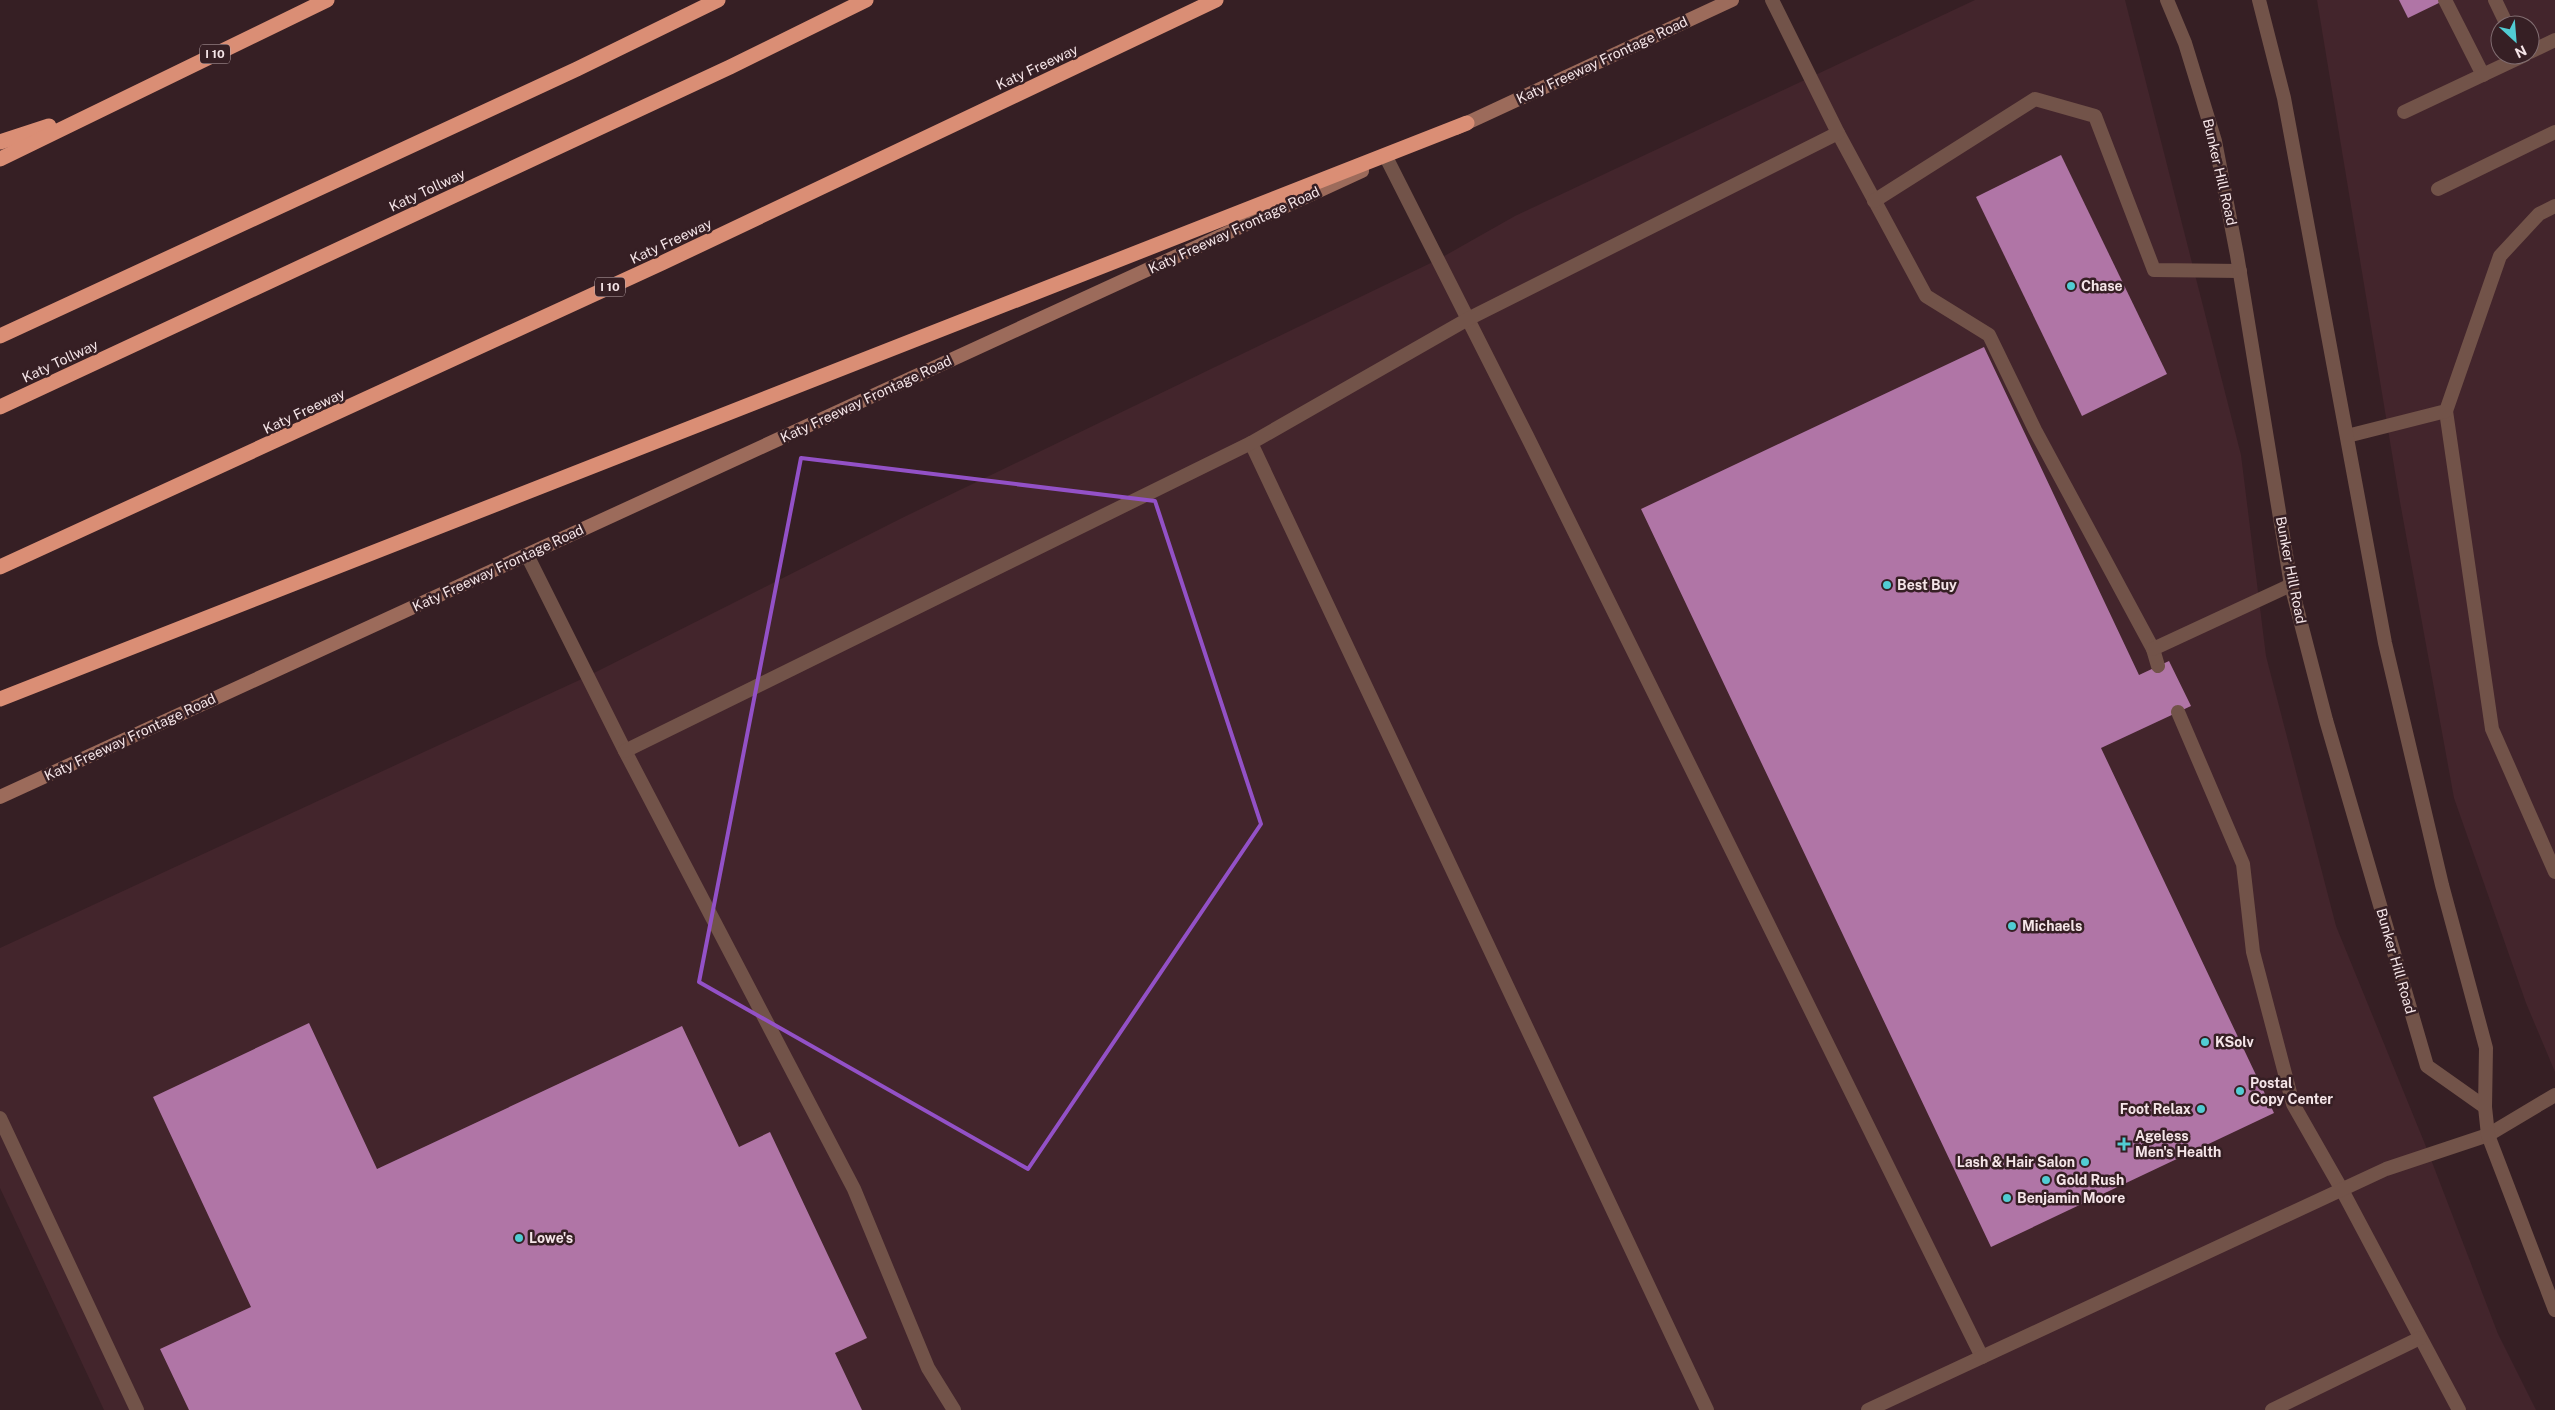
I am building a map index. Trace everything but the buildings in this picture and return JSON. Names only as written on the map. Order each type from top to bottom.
[{"type":"highway","name":"I 10","points":[[0,158],[327,0]]},
{"type":"highway","points":[[0,336],[577,69],[718,0]]},
{"type":"highway","name":"Katy Tollway","points":[[0,407],[730,67],[866,0]]},
{"type":"highway","name":"Katy Freeway","points":[[0,567],[662,264],[1216,0]]},
{"type":"highway","points":[[0,142],[102,109]]},
{"type":"highway","points":[[0,699],[1467,123]]},
{"type":"main road","name":"Katy Freeway Frontage Road","points":[[0,797],[1732,0]]},
{"type":"street","points":[[1772,0],[1838,133],[1926,296],[1989,335],[2035,430],[2153,649],[2158,666]]},
{"type":"street","name":"Bunker Hill Road","points":[[2167,0],[2185,43],[2215,141],[2240,271],[2291,586],[2326,720],[2427,1066],[2485,1107]]},
{"type":"street","points":[[2259,0],[2284,98],[2385,643],[2442,885],[2486,1048],[2485,1107],[2488,1135],[2555,1310]]},
{"type":"street","points":[[2445,0],[2483,74]]},
{"type":"street","points":[[2495,0],[2502,15]]},
{"type":"street","points":[[2540,47],[2555,40]]},
{"type":"street","points":[[2404,112],[2502,65]]},
{"type":"street","points":[[1874,201],[2035,99],[2095,116],[2154,270],[2240,271]]},
{"type":"street","points":[[2438,189],[2555,132]]},
{"type":"street","points":[[625,752],[1251,443],[1468,319],[1838,133]]},
{"type":"street","points":[[1387,160],[1468,319],[1982,1357]]},
{"type":"street","points":[[2555,206],[2540,214],[2500,256],[2446,411],[2492,729],[2555,872]]},
{"type":"street","points":[[2347,436],[2446,411]]},
{"type":"street","points":[[1251,443],[1707,1410]]},
{"type":"street","points":[[527,555],[625,752],[854,1189],[928,1368],[954,1410]]},
{"type":"street","points":[[2153,649],[2291,586]]},
{"type":"street","points":[[2178,712],[2243,864],[2253,952],[2293,1104],[2342,1190],[2458,1410]]},
{"type":"street","points":[[1868,1410],[2386,1169],[2488,1135],[2555,1095]]},
{"type":"street","points":[[0,1118],[137,1410]]},
{"type":"street","points":[[2272,1410],[2420,1338]]},
{"type":"highlighted area","points":[[801,458],[1155,501],[1261,824],[1028,1169],[699,982]]},
{"type":"shaded area","points":[[1975,0],[2125,0],[2241,455],[2266,656],[2336,926],[2427,1149],[2498,1334],[2536,1410],[104,1410],[0,1188],[0,948],[586,677],[906,516],[1439,259],[1515,216]]},
{"type":"shaded area","points":[[2317,0],[2555,0],[2555,1072],[2526,1003],[2454,798],[2400,502]]},
{"type":"place","name":"Chase","points":[[2071,286]]},
{"type":"place","name":"Best Buy","points":[[1887,585]]},
{"type":"place","name":"Michaels","points":[[2012,926]]},
{"type":"place","name":"KSolv","points":[[2205,1042]]},
{"type":"place","name":"Postal Copy Center","points":[[2240,1091]]},
{"type":"place","name":"Foot Relax","points":[[2201,1109]]},
{"type":"place","name":"Ageless Men's Health","points":[[2124,1144]]},
{"type":"place","name":"Lash & Hair Salon","points":[[2085,1162]]},
{"type":"place","name":"Gold Rush","points":[[2046,1180]]},
{"type":"place","name":"Benjamin Moore","points":[[2007,1198]]},
{"type":"place","name":"Lowe's","points":[[519,1238]]}]
